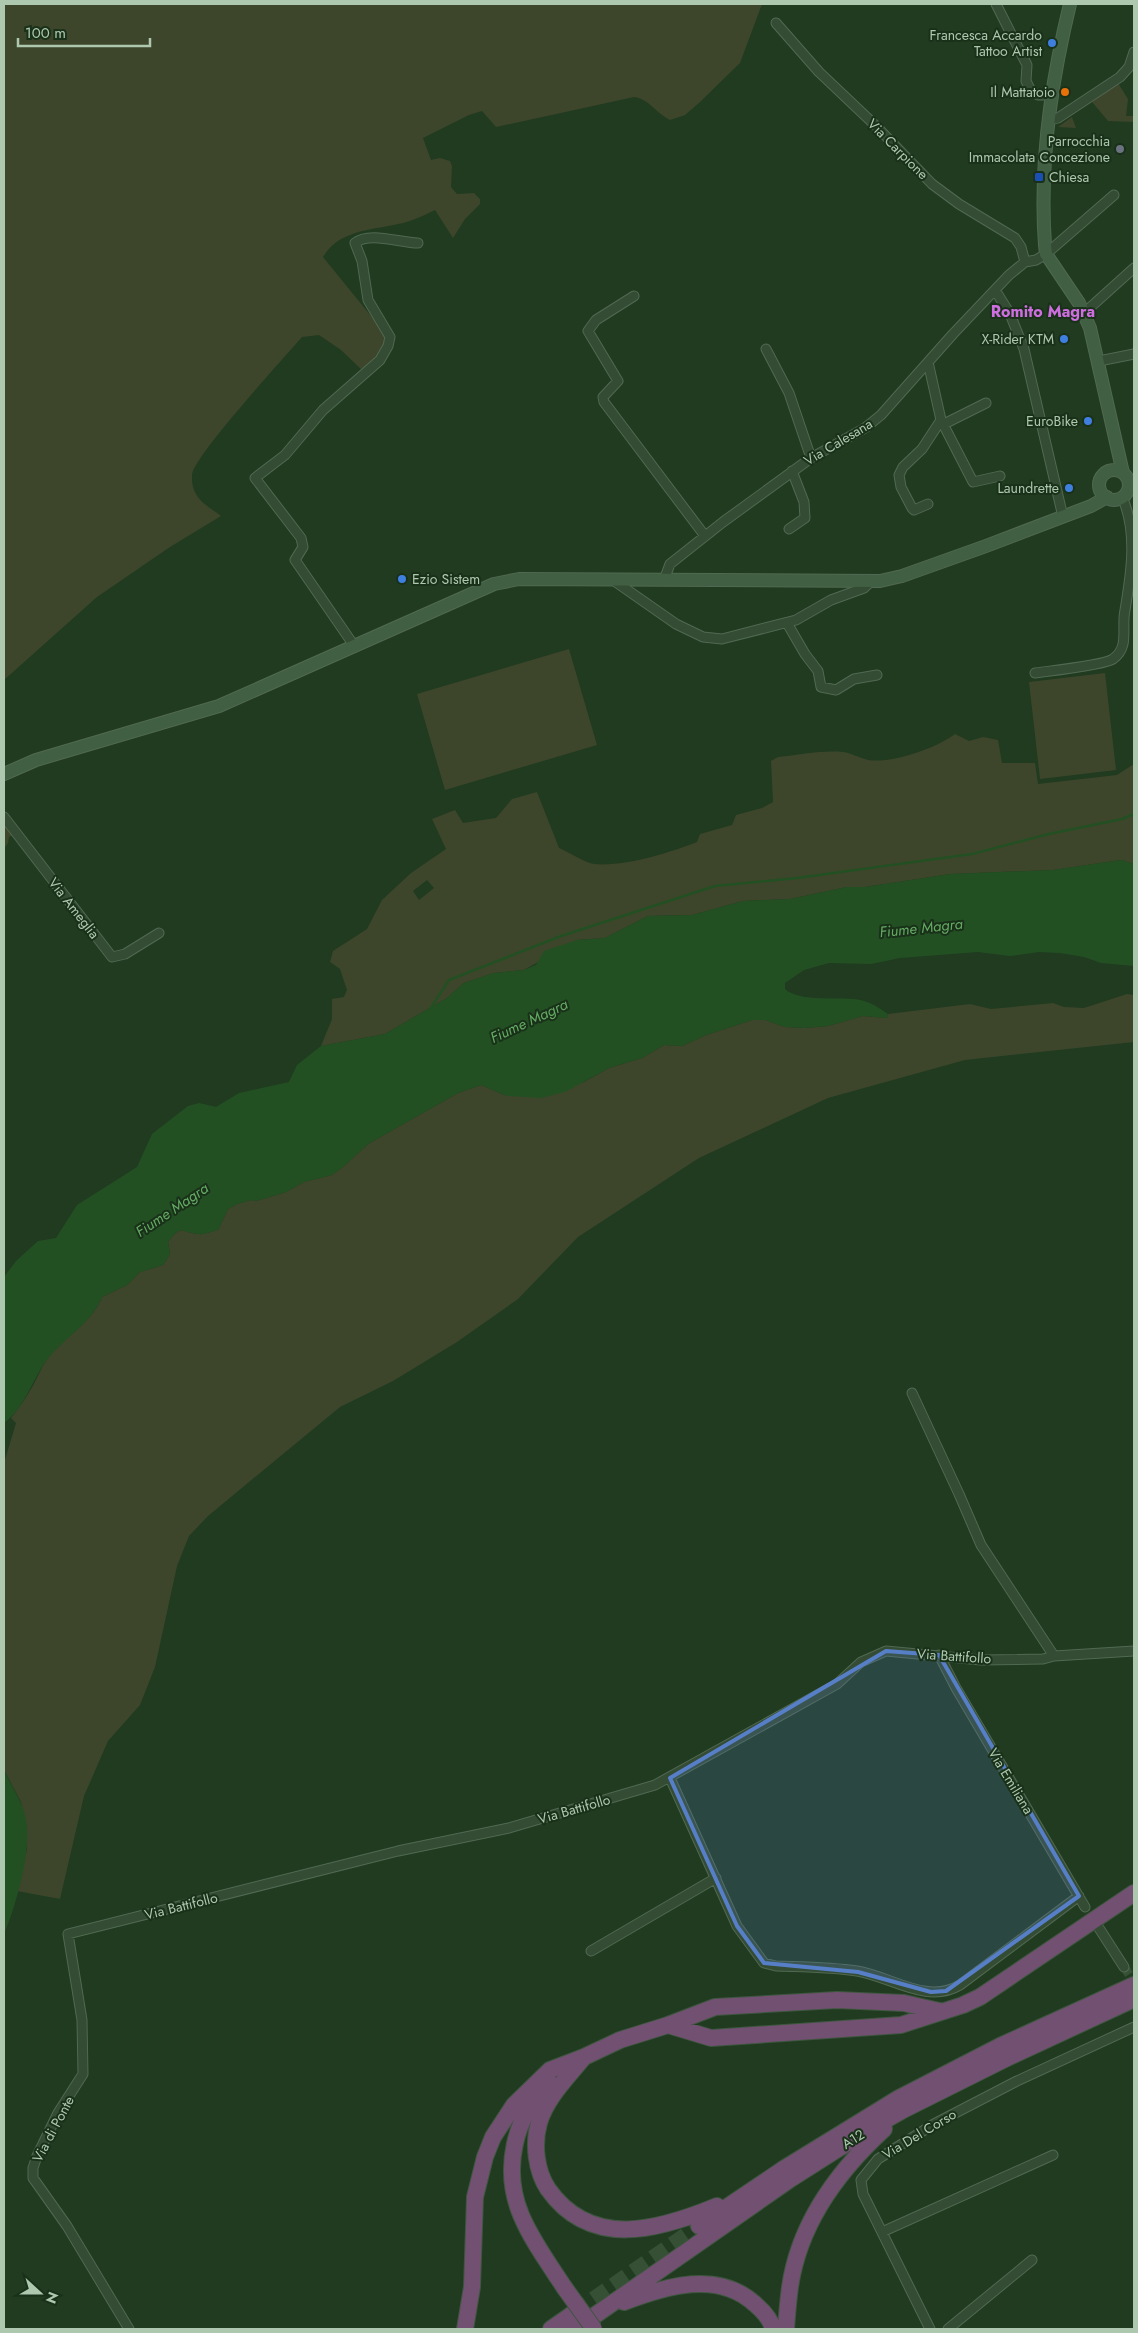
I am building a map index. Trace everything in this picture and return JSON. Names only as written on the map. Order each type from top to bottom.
[{"type":"highway","points":[[668,2025],[711,2038],[901,2025],[964,2005],[990,1991],[1134,1893]]},
{"type":"highway","name":"A12","points":[[699,2226],[860,2120],[899,2098],[1000,2046],[1134,1985]]},
{"type":"highway","name":"A12","points":[[551,2329],[586,2321],[789,2180],[905,2109],[1007,2058],[1134,1999]]},
{"type":"highway","points":[[773,2329],[761,2309],[749,2298],[729,2287],[704,2283],[677,2285],[646,2294],[586,2321],[529,2232],[520,2214],[515,2195],[512,2161],[519,2129],[533,2101],[556,2076],[584,2058],[620,2040],[668,2025],[715,2007],[837,2000],[904,2003],[939,2012]]},
{"type":"highway","points":[[584,2058],[545,2106],[536,2139],[536,2156],[546,2186],[556,2200],[569,2212],[601,2227],[622,2230],[642,2229],[681,2220],[748,2193]]},
{"type":"highway","points":[[465,2329],[472,2287],[475,2197],[479,2176],[494,2137],[514,2105],[539,2079],[550,2070],[584,2058]]},
{"type":"highway","points":[[786,2329],[790,2286],[798,2255],[810,2224],[830,2187],[862,2149],[905,2109]]},
{"type":"main road","points":[[1070,4],[1055,65],[1049,120],[1044,233],[1046,254],[1084,313],[1099,362],[1116,446],[1128,486]]},
{"type":"main road","points":[[1109,471],[1116,446]]},
{"type":"main road","points":[[1103,492],[1102,477],[1109,471],[1116,470],[1128,486]]},
{"type":"main road","points":[[1103,492],[1114,500],[1128,486]]},
{"type":"main road","points":[[4,774],[36,760],[219,706],[355,647],[436,608],[494,584],[519,579],[870,582],[902,576],[1063,517],[1082,508],[1103,492]]},
{"type":"street","points":[[996,4],[1027,65],[1026,81],[1031,92],[1038,95],[1052,95]]},
{"type":"street","name":"Via Carpione","points":[[776,23],[819,72],[877,127],[932,184],[959,204],[1015,238],[1021,247],[1025,262]]},
{"type":"street","points":[[1049,120],[1058,118],[1120,77],[1129,67],[1134,52]]},
{"type":"street","points":[[1046,254],[1114,195]]},
{"type":"street","points":[[355,647],[295,560],[303,547],[301,538],[255,478],[285,454],[323,410],[380,360],[388,346],[390,337],[368,300],[362,261],[355,244],[362,239],[373,237],[403,243],[418,243]]},
{"type":"street","name":"Via Calesana","points":[[664,580],[670,564],[705,536],[811,458],[865,428],[882,415],[994,290],[1025,262],[1036,260],[1046,254]]},
{"type":"street","points":[[1084,313],[1134,268]]},
{"type":"street","points":[[994,290],[1010,314],[1024,349],[1063,517]]},
{"type":"street","points":[[634,296],[596,320],[588,331],[618,381],[605,392],[604,402],[705,536]]},
{"type":"street","points":[[766,349],[789,393],[811,458]]},
{"type":"street","points":[[1099,362],[1134,354]]},
{"type":"street","points":[[928,362],[942,422],[973,482],[1000,476]]},
{"type":"street","points":[[928,504],[914,510],[912,508],[901,487],[899,475],[903,467],[922,449],[942,422],[986,403]]},
{"type":"street","points":[[789,530],[805,518],[804,502],[792,471]]},
{"type":"street","points":[[1035,673],[1112,661],[1124,646],[1125,610],[1131,577],[1128,486]]},
{"type":"street","points":[[612,580],[676,624],[703,637],[722,639],[787,623],[831,600],[864,588],[870,582]]},
{"type":"street","points":[[787,623],[804,654],[818,671],[821,687],[836,690],[854,678],[877,675]]},
{"type":"street","name":"Via Ameglia","points":[[4,817],[112,957],[126,954],[159,933]]},
{"type":"street","points":[[912,1394],[960,1494],[981,1546],[1054,1656]]},
{"type":"street","name":"Via Battifollo","points":[[68,1934],[398,1851],[509,1828],[655,1785],[836,1684],[861,1662],[886,1651],[981,1660],[1042,1659],[1054,1656],[1134,1651]]},
{"type":"street","name":"Via Emiliana","points":[[939,1655],[956,1688],[1085,1907]]},
{"type":"street","points":[[670,1778],[737,1926],[764,1963],[776,1966],[858,1972],[931,1992],[946,1991],[960,1985],[1079,1896]]},
{"type":"street","points":[[591,1951],[716,1878]]},
{"type":"street","points":[[1097,1925],[1124,1968]]},
{"type":"street","name":"Via di Ponte","points":[[68,1934],[82,2020],[83,2074],[58,2113],[33,2168],[33,2178],[67,2226],[129,2329]]},
{"type":"street","name":"Via Del Corso","points":[[930,2329],[863,2194],[860,2180],[878,2159],[934,2124],[984,2098],[1134,2027]]},
{"type":"street","points":[[882,2232],[1053,2155]]},
{"type":"street","points":[[948,2329],[1032,2260]]},
{"type":"highlighted area","points":[[886,1651],[939,1655],[1079,1896],[946,1991],[931,1992],[858,1972],[764,1963],[737,1926],[670,1778]]},
{"type":"shaded area","points":[[4,4],[762,4],[740,63],[685,115],[670,120],[644,100],[634,97],[496,127],[482,111],[469,115],[423,138],[431,160],[440,158],[450,161],[452,166],[451,187],[457,194],[474,193],[480,199],[480,204],[465,219],[453,238],[435,210],[410,221],[351,235],[331,247],[323,257],[384,332],[384,351],[378,359],[363,371],[341,350],[319,335],[302,337],[223,429],[196,465],[192,475],[194,489],[200,500],[221,516],[170,547],[97,597],[4,680]]},
{"type":"shaded area","points":[[1118,83],[1128,99],[1126,116],[1134,116],[1134,122],[1108,121],[1092,102]]},
{"type":"shaded area","points":[[1072,117],[1076,128],[1058,127]]},
{"type":"shaded area","points":[[569,649],[597,745],[445,790],[417,694]]},
{"type":"shaded area","points":[[1105,673],[1116,770],[1040,779],[1029,682]]},
{"type":"shaded area","points":[[955,734],[969,741],[983,737],[998,740],[1002,763],[1035,763],[1038,784],[1117,775],[1134,764],[1134,864],[1121,860],[1053,870],[951,874],[865,887],[847,887],[790,899],[743,901],[692,915],[648,916],[605,938],[577,940],[524,970],[494,973],[464,983],[447,998],[385,1034],[321,1046],[332,1019],[332,999],[344,997],[347,990],[340,969],[330,962],[333,951],[367,929],[382,900],[411,873],[446,849],[432,819],[455,810],[463,823],[496,818],[512,799],[537,792],[559,848],[594,864],[632,861],[660,855],[697,842],[700,834],[732,825],[736,815],[762,808],[773,802],[771,761],[778,757],[835,752],[846,753],[868,760],[889,760],[913,754]],"holes":[[[427,880],[434,888],[419,900],[413,891]]]},
{"type":"shaded area","points":[[4,813],[18,831],[9,837],[4,849]]},
{"type":"shaded area","points":[[1127,994],[1134,995],[1134,1042],[965,1060],[828,1098],[699,1158],[578,1237],[518,1299],[457,1342],[393,1381],[340,1407],[208,1516],[189,1536],[177,1566],[155,1667],[140,1705],[108,1741],[84,1796],[60,1899],[17,1891],[27,1849],[21,1802],[4,1770],[4,1463],[16,1423],[11,1418],[29,1393],[48,1358],[85,1322],[102,1297],[127,1285],[140,1272],[163,1265],[170,1254],[168,1242],[178,1231],[200,1234],[218,1230],[228,1209],[237,1204],[251,1200],[256,1201],[286,1192],[304,1182],[332,1175],[368,1144],[458,1093],[481,1085],[507,1096],[584,1082],[609,1068],[642,1058],[664,1045],[682,1046],[706,1035],[752,1020],[765,1020],[785,1027],[804,1028],[828,1026],[863,1016],[887,1018],[888,1014],[970,1004],[991,1009],[1053,1003],[1064,1007],[1084,1008]]},
{"type":"water","name":"Fiume Magra","points":[[1121,860],[1134,864],[1134,966],[1101,963],[1084,957],[1060,953],[1039,952],[1010,956],[978,952],[900,958],[871,964],[829,963],[804,970],[785,983],[785,989],[800,996],[810,998],[864,1001],[888,1014],[887,1018],[863,1016],[828,1026],[804,1028],[785,1027],[765,1020],[752,1020],[706,1035],[682,1046],[664,1045],[642,1058],[609,1068],[565,1092],[541,1098],[507,1096],[481,1085],[458,1093],[368,1144],[332,1175],[304,1182],[286,1192],[256,1201],[251,1200],[237,1204],[228,1209],[218,1230],[200,1234],[178,1231],[168,1242],[170,1254],[163,1265],[140,1272],[127,1285],[102,1297],[85,1322],[49,1357],[18,1409],[4,1423],[4,1277],[16,1261],[38,1241],[56,1238],[77,1205],[137,1167],[152,1134],[188,1106],[199,1103],[216,1107],[239,1093],[289,1082],[297,1065],[321,1046],[385,1034],[447,998],[464,983],[494,973],[524,970],[536,965],[544,951],[577,940],[605,938],[648,916],[692,915],[743,901],[790,899],[847,887],[865,887],[951,874],[1053,870]]},
{"type":"water","points":[[4,1770],[24,1813],[27,1846],[22,1877],[4,1934]]},
{"type":"waterway","points":[[430,1009],[449,980],[561,936],[715,886],[797,878],[972,854],[1049,834],[1122,819],[1134,814]]},
{"type":"tunnel","points":[[1124,1967],[1134,1982]]},
{"type":"tunnel","points":[[574,2313],[699,2226]]},
{"type":"place","name":"Francesca Accardo Tattoo Artist","points":[[1052,43]]},
{"type":"place","name":"Il Mattatoio","points":[[1065,92]]},
{"type":"place","name":"Parrocchia Immacolata Concezione","points":[[1120,149]]},
{"type":"place","name":"Chiesa","points":[[1039,177]]},
{"type":"place","name":"X-Rider KTM","points":[[1064,339]]},
{"type":"place","name":"EuroBike","points":[[1088,421]]},
{"type":"place","name":"Laundrette","points":[[1069,488]]},
{"type":"place","name":"Ezio Sistem","points":[[402,579]]},
{"type":"district","name":"Romito Magra","points":[[1043,311]]}]
